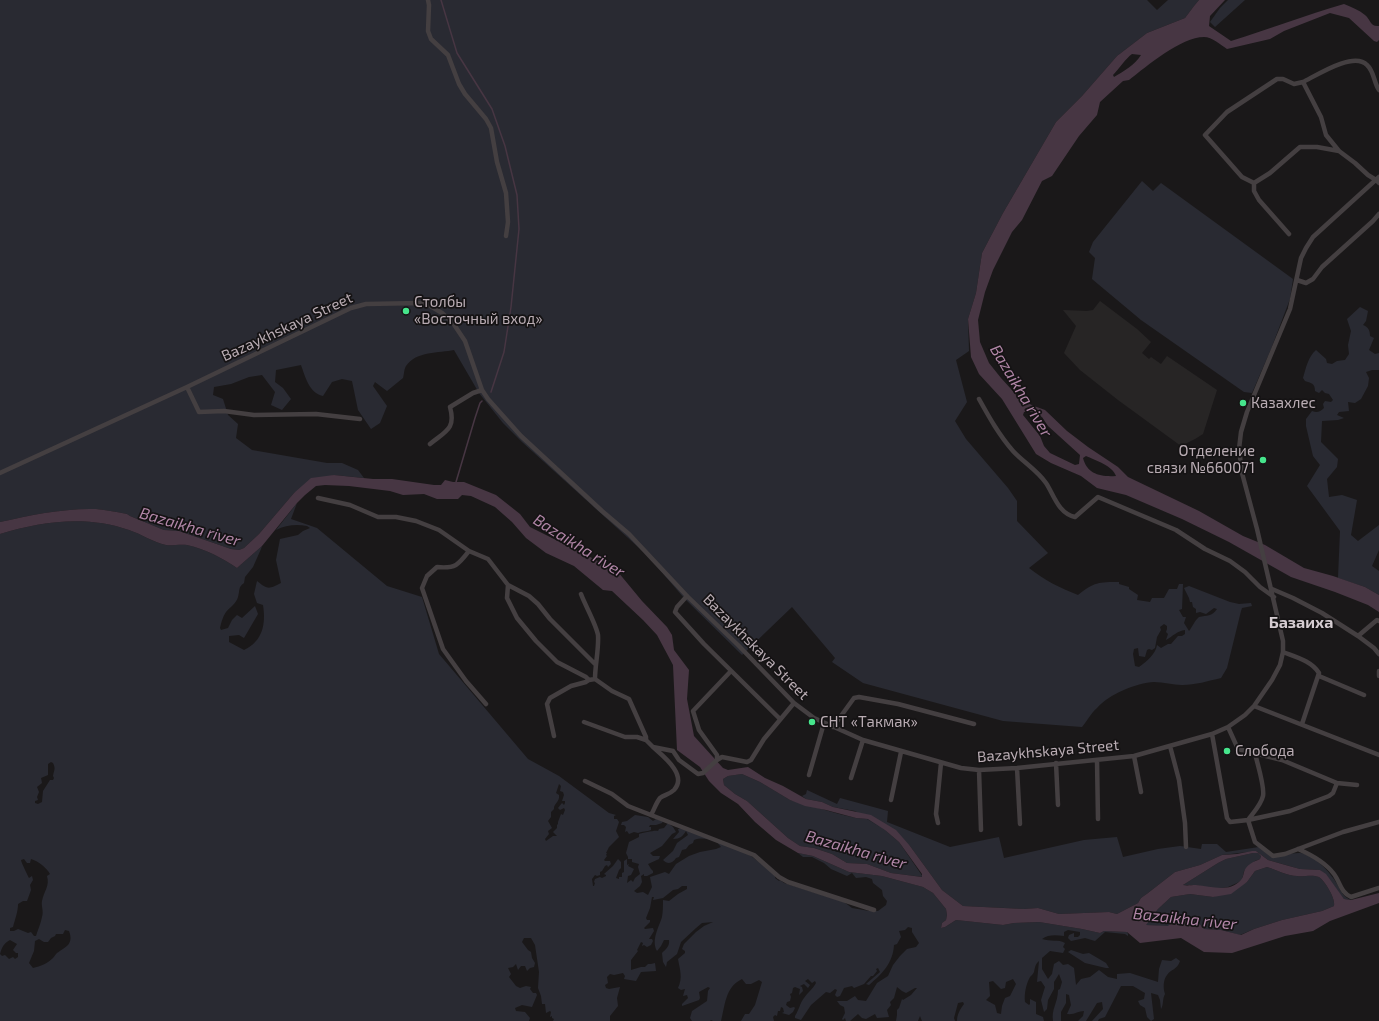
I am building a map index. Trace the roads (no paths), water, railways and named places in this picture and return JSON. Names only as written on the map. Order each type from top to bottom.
[{"type":"street","points":[[428,0],[428,32],[431,39],[448,56],[459,84],[465,94],[486,119],[491,128],[497,162],[506,193],[508,222],[506,236]]},
{"type":"street","points":[[1254,183],[1242,177],[1205,135],[1227,112],[1277,79],[1283,79],[1294,84],[1303,82],[1336,65],[1357,60],[1362,61],[1367,65],[1379,90]]},
{"type":"street","points":[[1303,82],[1321,117],[1326,135],[1339,151],[1355,162],[1368,175],[1378,180]]},
{"type":"street","points":[[1254,183],[1270,173],[1300,147],[1317,147],[1339,151]]},
{"type":"street","name":"Bazaykhskaya Street","points":[[0,473],[187,387],[351,308],[366,304],[427,304],[442,313],[458,330],[467,347],[482,390],[488,399],[521,436],[629,534],[687,596],[741,648],[794,703],[814,718],[863,740],[961,768],[979,770],[1017,768],[1134,756],[1212,734],[1228,727],[1245,715],[1254,706],[1272,680],[1280,665],[1283,652],[1283,641],[1274,597],[1242,473],[1240,449],[1241,432],[1247,412],[1290,309],[1301,258],[1306,248],[1313,238],[1378,180]]},
{"type":"street","points":[[1254,183],[1254,191],[1259,200],[1289,234]]},
{"type":"street","points":[[1297,280],[1306,282],[1313,279],[1322,268],[1379,214]]},
{"type":"street","points":[[187,387],[199,412],[224,411],[254,415],[316,414],[360,419]]},
{"type":"street","points":[[430,444],[450,429],[453,418],[450,407],[473,393],[482,390]]},
{"type":"street","points":[[979,399],[996,428],[1013,451],[1031,466],[1046,483],[1055,502],[1070,516],[1075,517],[1098,497],[1117,504],[1176,530],[1205,549],[1230,561],[1274,597]]},
{"type":"street","points":[[318,498],[350,505],[378,517],[416,521],[438,530],[470,551],[488,559],[508,585],[528,596],[538,604],[550,619],[595,664]]},
{"type":"street","points":[[470,551],[460,564],[451,568],[437,567],[427,576],[422,588],[443,649],[466,681],[486,704]]},
{"type":"street","points":[[508,585],[507,598],[517,618],[536,641],[557,662],[589,680]]},
{"type":"street","points":[[1272,590],[1293,598],[1322,613],[1358,636],[1374,648],[1379,654]]},
{"type":"street","points":[[581,594],[597,633],[598,645],[595,664],[595,679]]},
{"type":"street","points":[[687,596],[677,606],[675,612],[704,644],[780,719]]},
{"type":"street","points":[[1358,636],[1376,620],[1379,621]]},
{"type":"street","points":[[1283,652],[1301,659],[1311,665],[1319,673],[1302,724]]},
{"type":"street","points":[[717,760],[717,755],[699,730],[693,711],[731,671]]},
{"type":"street","points":[[1379,671],[1379,676]]},
{"type":"street","points":[[1319,676],[1364,695]]},
{"type":"street","points":[[554,736],[547,704],[550,698],[571,686],[595,679],[612,691],[629,699],[646,740]]},
{"type":"street","points":[[834,727],[854,698],[859,697],[898,704],[974,724]]},
{"type":"street","points":[[653,747],[673,752],[679,760],[698,774],[703,773],[722,757],[747,762],[751,760],[764,739],[794,703]]},
{"type":"street","points":[[1254,706],[1379,755]]},
{"type":"street","points":[[584,722],[626,737],[637,737],[646,740],[670,762],[676,770],[678,782],[676,787],[672,792],[660,798],[651,815]]},
{"type":"street","points":[[809,775],[824,723]]},
{"type":"street","points":[[1228,727],[1238,748],[1282,760],[1337,782],[1357,785]]},
{"type":"street","points":[[1212,734],[1227,818],[1230,822],[1248,820],[1290,811],[1329,796],[1333,793],[1337,782]]},
{"type":"street","points":[[851,778],[863,740]]},
{"type":"street","points":[[1170,746],[1179,780],[1185,823],[1186,847]]},
{"type":"street","points":[[891,800],[901,752]]},
{"type":"street","points":[[1248,820],[1255,811],[1262,797],[1263,791],[1255,753]]},
{"type":"street","points":[[1134,756],[1141,792]]},
{"type":"street","points":[[1096,760],[1098,818]]},
{"type":"street","points":[[938,823],[936,814],[941,763]]},
{"type":"street","points":[[1056,763],[1058,805]]},
{"type":"street","points":[[1017,768],[1020,824]]},
{"type":"street","points":[[979,770],[981,830]]},
{"type":"street","points":[[585,781],[612,794],[628,806],[754,855],[779,877],[788,882],[874,910]]},
{"type":"street","points":[[1248,820],[1255,842],[1272,856],[1285,854],[1343,832],[1379,822]]},
{"type":"street","points":[[1298,849],[1312,855],[1327,866],[1335,875],[1345,895],[1350,897],[1379,888]]},
{"type":"water","points":[[1199,0],[1225,0],[1210,16],[1209,26],[1231,41],[1344,4],[1363,13],[1371,23],[1379,26],[1379,40],[1377,42],[1374,41],[1349,18],[1330,13],[1284,31],[1270,39],[1227,49],[1210,38],[1195,38],[1175,47],[1129,80],[1123,81],[1100,102],[1097,115],[1079,136],[1052,176],[1042,181],[1022,220],[1012,232],[993,270],[985,292],[978,320],[980,342],[989,363],[1021,400],[1045,410],[1067,431],[1118,467],[1128,477],[1199,511],[1243,536],[1265,545],[1304,568],[1365,587],[1379,595],[1379,612],[1368,605],[1291,577],[1229,542],[1182,519],[1126,495],[1097,488],[1081,476],[1051,463],[1036,454],[1002,399],[979,374],[971,357],[968,319],[976,293],[982,253],[1003,213],[1056,122],[1082,96],[1117,56],[1147,33],[1185,18]],"holes":[[[1132,54],[1141,55],[1132,65],[1114,77],[1113,75]],[[1024,412],[1032,412],[1042,417],[1048,426],[1080,455],[1079,464],[1075,465],[1050,453],[1044,446],[1040,436],[1023,415]],[[1086,456],[1103,464],[1111,469],[1116,476],[1105,476],[1091,471],[1083,458]]]},
{"type":"water","name":"Bazaikha river","points":[[334,475],[373,479],[392,479],[434,485],[441,485],[445,480],[464,482],[496,495],[520,514],[530,527],[618,572],[642,601],[667,627],[672,635],[674,650],[689,670],[687,699],[694,736],[723,768],[728,770],[748,767],[765,778],[806,799],[822,802],[833,807],[871,815],[896,830],[910,846],[942,890],[963,906],[1024,909],[1038,908],[1059,914],[1109,912],[1117,914],[1138,903],[1141,898],[1175,872],[1200,865],[1222,855],[1252,851],[1256,851],[1268,860],[1289,866],[1300,869],[1320,870],[1326,874],[1344,899],[1351,900],[1379,893],[1379,903],[1330,921],[1313,931],[1285,936],[1232,953],[1204,952],[1181,938],[1140,943],[1127,932],[1104,931],[1100,933],[1039,922],[1003,925],[956,920],[941,928],[942,923],[946,920],[946,909],[933,893],[923,887],[882,876],[849,872],[813,856],[798,853],[776,840],[755,822],[738,804],[721,793],[709,781],[700,767],[677,750],[673,665],[657,635],[612,591],[603,590],[574,566],[546,553],[526,538],[512,522],[495,507],[471,496],[462,495],[458,499],[437,499],[424,494],[403,495],[390,491],[349,486],[316,486],[297,503],[262,546],[237,568],[220,557],[201,549],[187,545],[166,545],[129,530],[97,522],[81,521],[48,523],[16,529],[0,534],[0,522],[60,511],[96,509],[127,514],[164,530],[179,531],[231,549],[239,550],[244,548],[259,534],[294,493],[311,478]],"holes":[[[742,774],[760,782],[790,800],[805,806],[856,818],[868,819],[885,830],[899,842],[922,874],[922,877],[891,873],[867,864],[847,863],[832,854],[814,848],[800,846],[788,838],[747,801],[724,785],[723,779],[728,776]],[[1253,853],[1258,853],[1261,856],[1260,859],[1246,867],[1240,881],[1230,887],[1219,888],[1183,885],[1226,859]],[[1267,867],[1294,876],[1319,877],[1330,890],[1334,906],[1322,911],[1282,920],[1241,935],[1221,930],[1204,929],[1194,918],[1176,918],[1168,926],[1146,925],[1158,909],[1171,897],[1190,894],[1213,897],[1231,894],[1247,882],[1255,871]]]},
{"type":"waterway","points":[[441,0],[457,53],[492,109],[505,146],[517,195],[519,229],[511,307],[504,352],[491,392]]},
{"type":"waterway","points":[[456,482],[475,418],[482,401]]},
{"type":"place","name":"Столбы «Восточный вход»","points":[[406,311]]},
{"type":"place","name":"Казахлес","points":[[1243,403]]},
{"type":"place","name":"Отделение связи №660071","points":[[1263,460]]},
{"type":"place","name":"СНТ «Такмак»","points":[[812,722]]},
{"type":"place","name":"Слобода","points":[[1227,751]]},
{"type":"district","name":"Базаиха","points":[[1301,623]]}]
